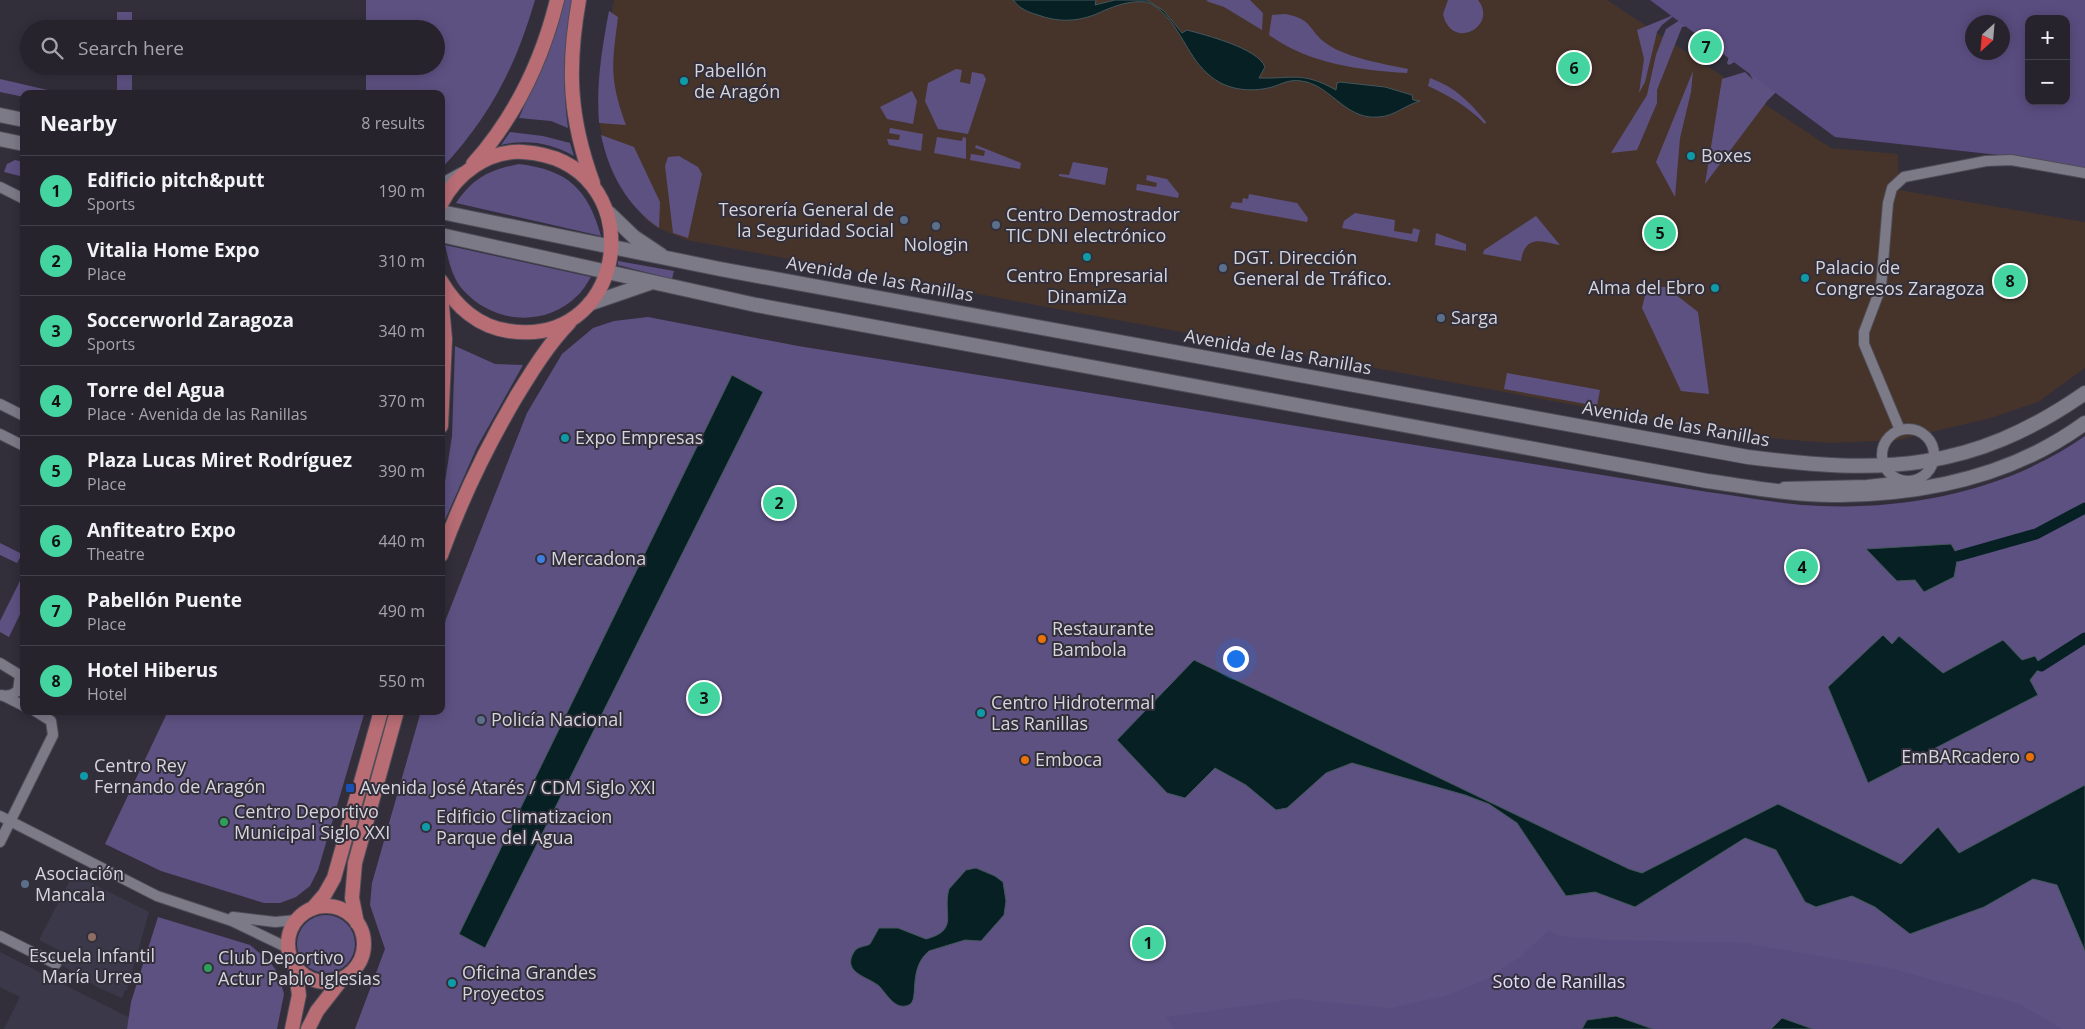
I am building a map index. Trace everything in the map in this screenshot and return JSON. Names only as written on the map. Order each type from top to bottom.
[{"type":"main road","points":[[445,196],[448,190],[490,144],[521,97],[543,47],[557,0]]},
{"type":"main road","points":[[445,545],[464,495],[496,432],[539,360],[576,316],[589,304],[608,272],[613,249],[609,214],[595,188],[578,138],[572,97],[571,52],[579,0]]},
{"type":"main road","points":[[0,115],[20,119]]},
{"type":"main road","points":[[0,139],[20,143]]},
{"type":"main road","points":[[445,184],[480,162],[498,155],[518,152],[537,153],[556,158],[574,168],[595,188]]},
{"type":"main road","name":"Avenida de las Ranillas","points":[[445,213],[613,249],[1748,457],[1842,467],[1900,479],[1965,481],[2010,465],[2035,453],[2085,422]]},
{"type":"main road","name":"Avenida de las Ranillas","points":[[609,214],[634,237],[666,258]]},
{"type":"main road","name":"Avenida de las Ranillas","points":[[445,236],[651,283],[1163,382],[1708,481],[1771,489],[1840,495],[1900,479],[1934,460],[2002,441],[2049,418],[2085,393]]},
{"type":"main road","name":"Avenida de las Ranillas","points":[[589,304],[651,283]]},
{"type":"main road","points":[[445,287],[466,312],[482,323],[501,330],[520,333],[540,331],[559,325],[576,316]]},
{"type":"main road","points":[[292,1029],[299,995],[295,967],[288,948],[290,934],[296,920],[312,909],[325,894],[334,878],[380,715]]},
{"type":"main road","points":[[295,967],[303,975],[317,981],[332,982],[342,979],[351,973],[363,954],[364,944],[352,898],[355,863],[395,715]]},
{"type":"main road","points":[[312,909],[322,906],[337,908],[351,916],[358,923]]},
{"type":"main road","points":[[308,1029],[317,1011],[342,979]]},
{"type":"street","points":[[1900,430],[1864,344],[1864,332],[1881,287],[1888,203],[1890,192],[1895,183],[1909,175],[2000,160],[2085,173]]},
{"type":"street","points":[[0,187],[20,197]]},
{"type":"street","points":[[0,404],[20,414]]},
{"type":"street","points":[[1900,479],[1882,456],[1884,445],[1888,439],[1900,430],[1912,429],[1923,434],[1931,444],[1934,460]]},
{"type":"street","points":[[0,434],[20,444]]},
{"type":"street","name":"Avenida de las Ranillas","points":[[1771,489],[1900,479],[1925,474],[1934,460]]},
{"type":"street","points":[[0,663],[13,670],[20,678]]},
{"type":"street","points":[[2,695],[11,695],[18,691],[20,686]]},
{"type":"street","points":[[2,695],[20,704]]},
{"type":"street","points":[[0,842],[53,735],[51,721],[41,715]]},
{"type":"street","points":[[0,816],[157,896],[243,926],[288,948]]},
{"type":"street","points":[[217,916],[264,922],[296,920]]},
{"type":"street","points":[[0,936],[56,964]]},
{"type":"shaded area","points":[[614,0],[1607,0],[1831,148],[1898,154],[1899,190],[2085,222],[2085,368],[2038,402],[1991,418],[1898,440],[1831,443],[1741,436],[687,240],[660,229],[646,220],[611,165],[600,127],[603,58]]},
{"type":"shaded area","points":[[1013,0],[1096,0],[1095,5],[1115,0],[1147,0],[1164,11],[1182,33],[1187,30],[1206,35],[1230,43],[1252,54],[1265,67],[1259,78],[1306,78],[1336,90],[1337,83],[1340,82],[1385,87],[1412,95],[1413,100],[1420,101],[1385,116],[1370,117],[1351,111],[1311,83],[1289,81],[1264,89],[1238,89],[1222,84],[1208,74],[1200,66],[1166,16],[1147,2],[1126,3],[1087,17],[1066,20],[1052,19],[1031,13],[1021,8]]},
{"type":"shaded area","points":[[732,375],[763,392],[485,948],[459,934]]},
{"type":"shaded area","points":[[1951,544],[1958,556],[1954,577],[1924,592],[1915,580],[1897,581],[1866,549]]},
{"type":"shaded area","points":[[1883,635],[1892,644],[1899,636],[1943,673],[2003,640],[2022,660],[2035,656],[2041,666],[2030,680],[2038,695],[1868,783],[1828,687]]},
{"type":"shaded area","points":[[1194,660],[1629,869],[1642,873],[1778,804],[1901,864],[1938,827],[1959,853],[2085,785],[2085,951],[2057,885],[2033,879],[1984,907],[1910,934],[1875,907],[1852,896],[1816,907],[1805,902],[1776,850],[1745,838],[1635,907],[1595,892],[1566,896],[1517,823],[1489,804],[1465,795],[1352,763],[1326,773],[1287,808],[1276,810],[1246,785],[1215,768],[1185,798],[1167,793],[1117,740]]},
{"type":"shaded area","points":[[976,868],[995,876],[1003,882],[1006,901],[1004,915],[981,941],[965,940],[929,951],[922,958],[918,966],[914,997],[909,1005],[900,1006],[895,1004],[879,986],[854,970],[851,965],[851,959],[855,950],[870,944],[879,928],[898,928],[926,939],[943,931],[948,920],[947,898],[949,889],[966,870]]},
{"type":"shaded area","name":"Escuela Infantil María Urrea","points":[[73,874],[149,912],[127,990],[125,990],[122,998],[99,988],[60,964],[65,953],[39,940]]},
{"type":"shaded area","points":[[0,952],[130,1018],[127,1029],[4,1029],[20,997],[0,987]]},
{"type":"shaded area","points":[[1616,1016],[1653,1029],[1582,1029],[1587,1020]]},
{"type":"shaded area","points":[[1782,1018],[1813,1029],[1771,1029]]},
{"type":"green space","points":[[366,0],[535,0],[519,48],[499,90],[474,130],[445,165],[445,90],[366,90],[366,75],[445,75],[445,20],[366,20]]},
{"type":"green space","points":[[564,0],[572,0],[565,64],[568,128],[551,121],[519,118],[556,32]]},
{"type":"green space","points":[[1250,0],[1263,13],[1262,30],[1224,7],[1206,1]]},
{"type":"green space","points":[[1448,0],[1478,0],[1483,10],[1483,18],[1478,26],[1471,31],[1455,32],[1448,25],[1443,14]]},
{"type":"green space","points":[[1650,0],[2085,0],[2085,168],[2026,158],[1835,137]]},
{"type":"green space","points":[[609,11],[618,17],[613,71],[614,83],[626,125],[599,123],[599,80]]},
{"type":"green space","points":[[117,12],[132,12],[132,20],[117,20]]},
{"type":"green space","points":[[1285,14],[1306,22],[1321,39],[1335,49],[1366,60],[1408,69],[1407,73],[1335,64],[1301,53],[1269,35],[1272,15]]},
{"type":"green space","points":[[1676,14],[1662,25],[1657,32],[1645,82],[1639,93],[1644,59],[1637,30]]},
{"type":"green space","points":[[1698,16],[1745,27],[1818,59],[1783,51],[1772,51],[1751,55],[1729,65],[1727,63],[1734,42],[1703,27],[1682,27],[1657,90],[1657,103],[1637,150],[1611,153],[1647,95],[1656,55],[1666,29],[1680,20]]},
{"type":"green space","points":[[1746,67],[1795,74],[1768,100],[1705,184],[1722,79],[1745,72],[1753,80]]},
{"type":"green space","points":[[956,69],[962,70],[960,82],[970,84],[972,72],[983,74],[986,79],[968,134],[938,129],[925,101],[928,83]]},
{"type":"green space","points":[[1693,71],[1691,92],[1680,138],[1675,197],[1656,162]]},
{"type":"green space","points":[[117,75],[132,75],[132,90],[117,90]]},
{"type":"green space","points":[[1430,78],[1447,86],[1461,96],[1486,122],[1485,124],[1458,102],[1428,86]]},
{"type":"green space","points":[[0,79],[48,90],[20,90],[20,96],[0,92]]},
{"type":"green space","points":[[912,91],[917,101],[913,124],[887,119],[880,107]]},
{"type":"green space","points":[[890,128],[923,134],[921,151],[889,145],[887,139],[899,140],[900,135],[889,133]]},
{"type":"green space","points":[[510,132],[543,136],[570,143],[574,156],[557,148],[539,143],[520,142],[501,145]]},
{"type":"green space","points":[[601,135],[634,147],[660,202],[659,228],[638,210],[621,188],[604,149]]},
{"type":"green space","points":[[937,137],[962,141],[963,137],[966,138],[966,159],[934,153]]},
{"type":"green space","points":[[976,145],[1021,163],[1020,169],[970,160],[971,154],[984,156],[985,151],[975,148]]},
{"type":"green space","points":[[679,156],[698,167],[702,174],[688,238],[673,233],[665,166],[668,157]]},
{"type":"green space","points":[[15,160],[20,161],[20,176],[4,172],[7,164]]},
{"type":"green space","points":[[1073,162],[1108,168],[1105,185],[1059,176],[1059,174],[1069,175]]},
{"type":"green space","points":[[519,164],[551,171],[574,185],[590,206],[601,236],[456,203],[469,187],[483,176],[499,169]]},
{"type":"green space","points":[[1147,175],[1167,179],[1179,194],[1178,198],[1136,190],[1137,184],[1156,187],[1157,183],[1146,180]]},
{"type":"green space","points":[[1249,194],[1297,203],[1308,218],[1307,222],[1230,208],[1232,202],[1242,203],[1243,198],[1248,199]]},
{"type":"green space","points":[[1355,213],[1395,220],[1394,231],[1412,234],[1413,228],[1420,230],[1417,242],[1342,228],[1344,221]]},
{"type":"green space","points":[[1536,216],[1560,245],[1542,241],[1531,243],[1523,252],[1521,261],[1483,254],[1484,250]]},
{"type":"green space","points":[[1436,233],[1466,244],[1466,251],[1435,245]]},
{"type":"green space","points":[[445,245],[591,277],[577,296],[564,306],[550,313],[535,317],[504,315],[489,310],[464,291],[454,275]]},
{"type":"green space","points":[[618,261],[674,271],[672,279],[618,265]]},
{"type":"green space","points":[[1647,287],[1666,287],[1698,312],[1709,394],[1681,391],[1642,308]]},
{"type":"green space","points":[[648,317],[798,346],[1708,492],[1802,505],[1876,505],[1950,494],[1986,485],[2020,472],[2054,456],[2085,436],[2085,1029],[1813,1029],[1782,1018],[1771,1029],[1654,1029],[1616,1016],[1587,1020],[1582,1029],[355,1029],[385,949],[370,905],[372,883],[420,715],[445,715],[446,619],[527,413],[562,354],[593,328],[614,321]]},
{"type":"green space","points":[[455,346],[495,364],[523,365],[477,447],[445,520],[445,482],[452,436]]},
{"type":"green space","points":[[1507,373],[1600,390],[1597,406],[1504,389]]},
{"type":"green space","points":[[0,543],[20,553],[20,558],[17,563],[0,555]]},
{"type":"green space","points":[[20,581],[20,614],[9,637],[0,632],[0,621]]},
{"type":"green space","name":"Centro Deportivo Municipal Siglo XXI","points":[[166,715],[364,715],[318,870],[310,886],[296,897],[280,903],[264,903],[161,871],[105,844]]},
{"type":"green space","points":[[326,915],[342,920],[350,928],[355,944],[350,960],[342,968],[326,973],[310,968],[302,960],[297,944],[302,928],[310,920]]},
{"type":"green space","name":"Club Deportivo Actur Pablo Iglesias","points":[[158,917],[250,945],[270,962],[278,973],[284,994],[277,1029],[127,1029],[131,1002]]},
{"type":"green space","name":"Soto de Ranillas","points":[[1549,930],[1559,936],[1611,940],[1745,943],[1893,969],[2020,1004],[2062,1029],[1813,1029],[1782,1018],[1771,1029],[1654,1029],[1616,1016],[1587,1020],[1582,1029],[1174,1029],[1166,1017],[1295,999],[1391,1008],[1448,995],[1485,980],[1520,957]]},
{"type":"waterway","points":[[1958,556],[2036,534],[2085,508]]},
{"type":"waterway","points":[[2041,666],[2085,638]]},
{"type":"place","name":"Pabellón Puente","points":[[1706,47]]},
{"type":"place","name":"Anfiteatro Expo","points":[[1574,68]]},
{"type":"place","name":"Pabellón de Aragón","points":[[684,81]]},
{"type":"place","name":"Boxes","points":[[1691,156]]},
{"type":"place","name":"Tesorería General de la Seguridad Social","points":[[904,220]]},
{"type":"place","name":"Centro Demostrador TIC DNI electrónico","points":[[996,225]]},
{"type":"place","name":"Nologin","points":[[936,226]]},
{"type":"place","name":"Plaza Lucas Miret Rodríguez","points":[[1660,233]]},
{"type":"place","name":"Centro Empresarial DinamiZa","points":[[1087,257]]},
{"type":"place","name":"DGT. Dirección General de Tráfico.","points":[[1223,268]]},
{"type":"place","name":"Palacio de Congresos Zaragoza","points":[[1805,278]]},
{"type":"place","name":"Hotel Hiberus","points":[[2010,281]]},
{"type":"place","name":"Alma del Ebro","points":[[1715,288]]},
{"type":"place","name":"Sarga","points":[[1441,318]]},
{"type":"place","name":"Expo Empresas","points":[[565,438]]},
{"type":"place","name":"Vitalia Home Expo","points":[[779,503]]},
{"type":"place","name":"Mercadona","points":[[541,559]]},
{"type":"place","name":"Torre del Agua","points":[[1802,567]]},
{"type":"place","name":"Restaurante Bambola","points":[[1042,639]]},
{"type":"place","name":"Soccerworld Zaragoza","points":[[704,698]]},
{"type":"place","name":"Centro Hidrotermal Las Ranillas","points":[[981,713]]},
{"type":"place","name":"Policía Nacional","points":[[481,720]]},
{"type":"place","name":"EmBARcadero","points":[[2030,757]]},
{"type":"place","name":"Emboca","points":[[1025,760]]},
{"type":"place","name":"Centro Rey Fernando de Aragón","points":[[84,776]]},
{"type":"place","name":"Avenida José Atarés / CDM Siglo XXI","points":[[350,788]]},
{"type":"place","name":"Centro Deportivo Municipal Siglo XXI","points":[[224,822]]},
{"type":"place","name":"Edificio Climatizacion Parque del Agua","points":[[426,827]]},
{"type":"place","name":"Asociación Mancala","points":[[25,884]]},
{"type":"place","name":"Escuela Infantil María Urrea","points":[[92,937]]},
{"type":"place","name":"Edificio pitch&putt","points":[[1148,943]]},
{"type":"place","name":"Club Deportivo Actur Pablo Iglesias","points":[[208,968]]},
{"type":"place","name":"Oficina Grandes Proyectos","points":[[452,983]]}]
